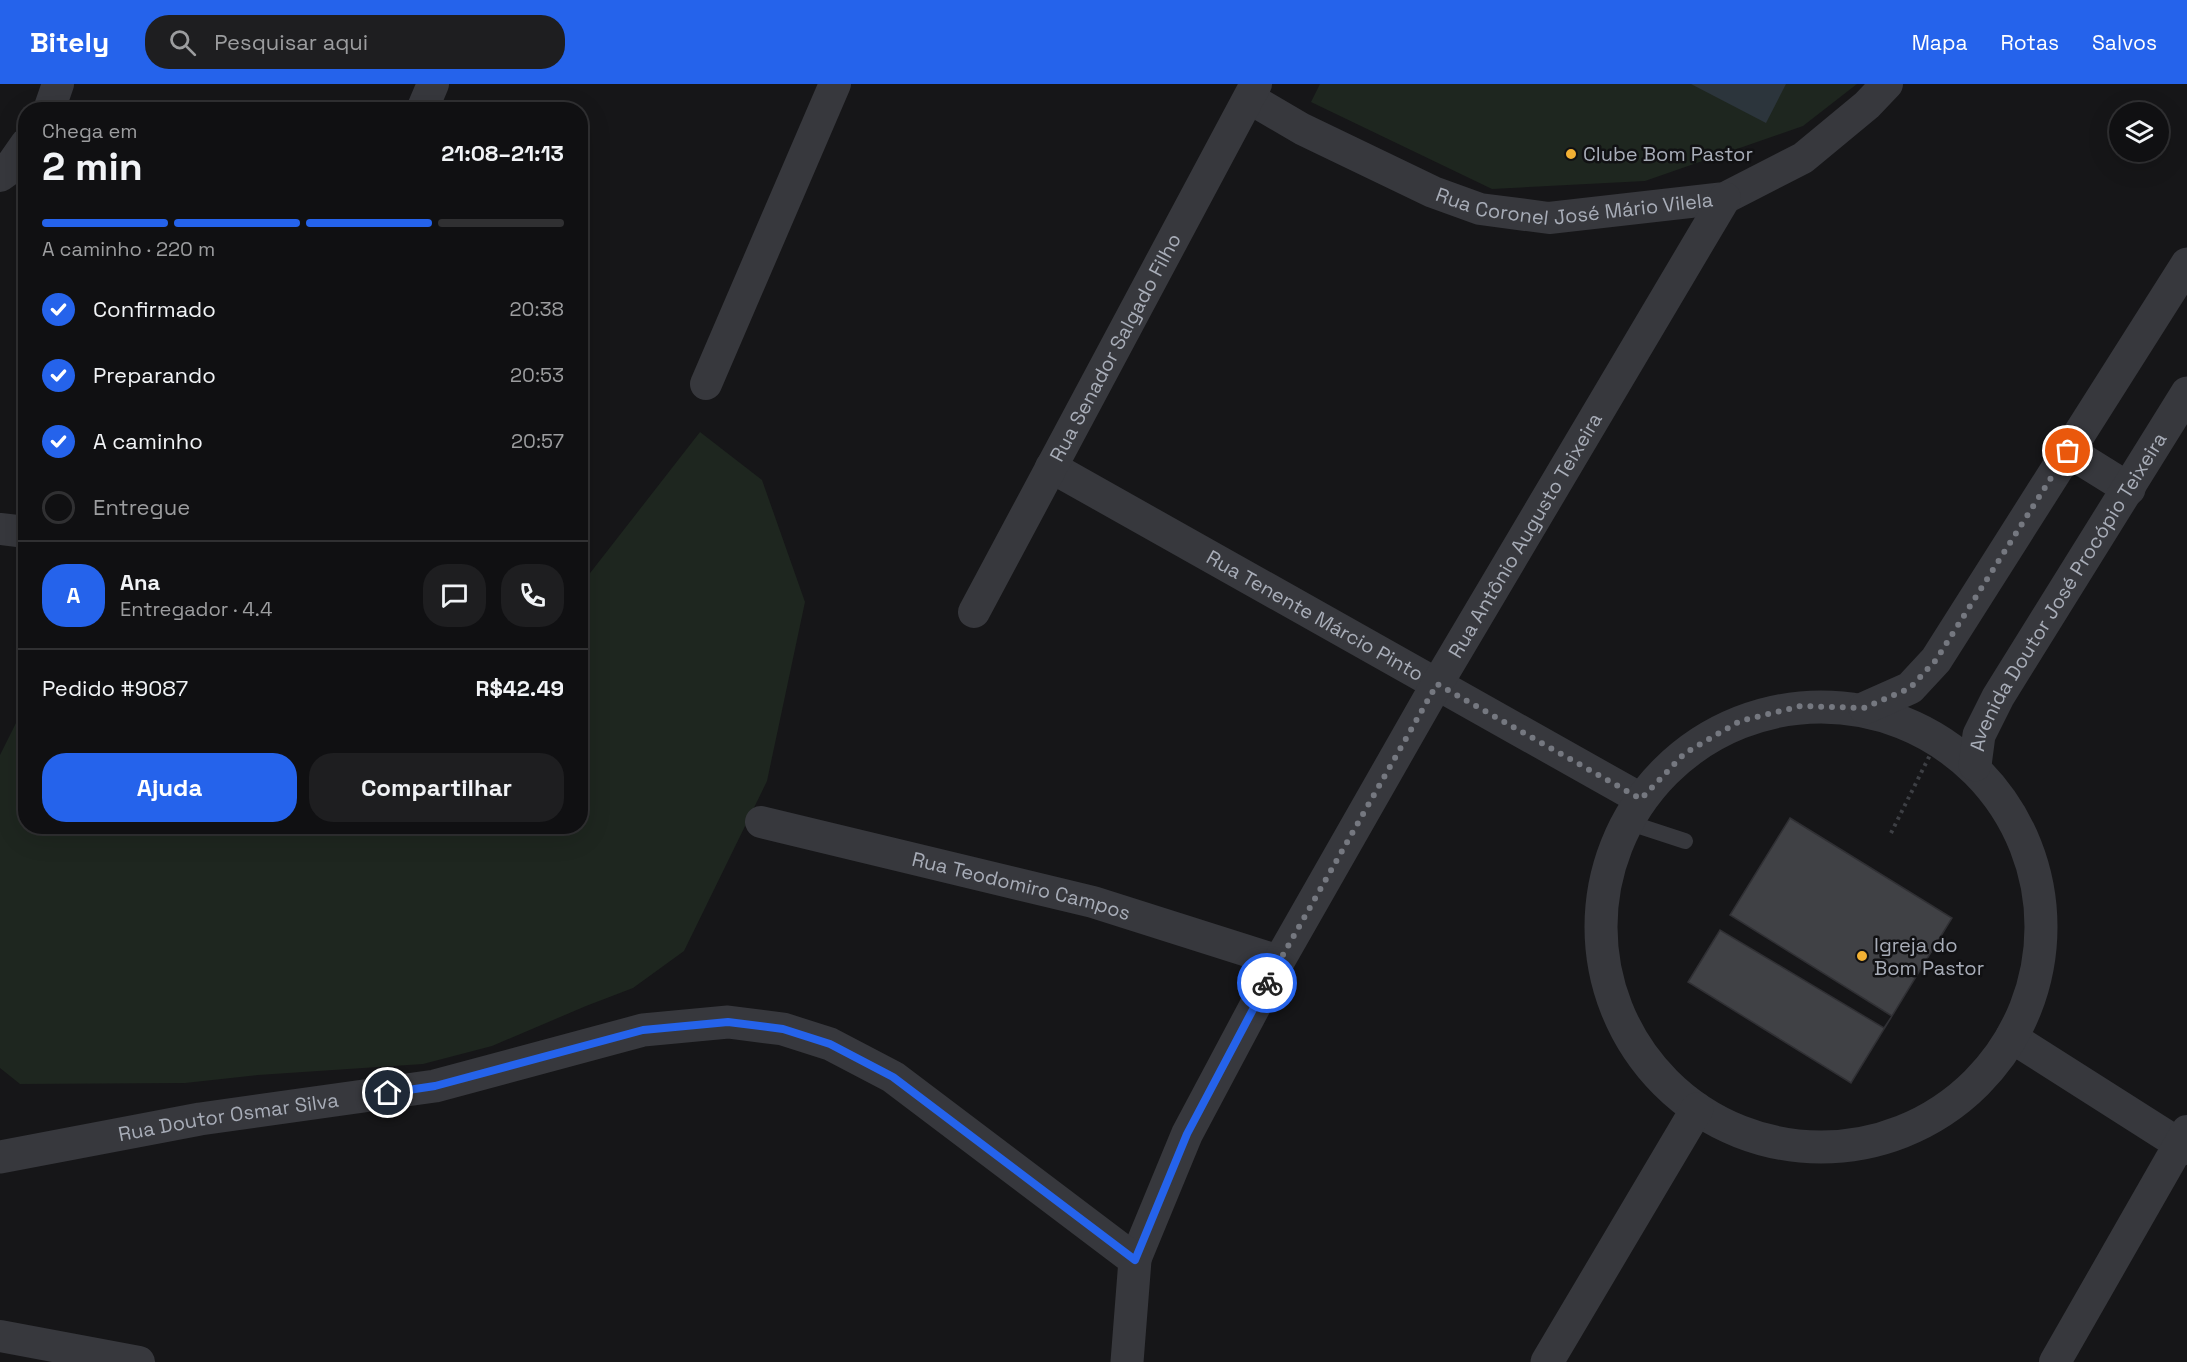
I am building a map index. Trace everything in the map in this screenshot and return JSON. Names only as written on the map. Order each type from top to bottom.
[{"type":"street","points":[[52,102],[58,84]]},
{"type":"street","points":[[425,102],[433,84]]},
{"type":"street","points":[[706,384],[835,84]]},
{"type":"street","name":"Rua Coronel José Mário Vilela","points":[[1252,91],[1302,129],[1433,192],[1480,210],[1549,218],[1725,198],[1803,158],[1867,105],[1887,84]]},
{"type":"street","name":"Rua Senador Salgado Filho","points":[[974,612],[1252,91]]},
{"type":"street","points":[[0,176],[7,171],[18,155]]},
{"type":"street","name":"Rua Antônio Augusto Teixeira","points":[[1135,1260],[1187,1134],[1279,961],[1437,684],[1725,198]]},
{"type":"street","points":[[1864,708],[1910,688],[1936,660],[2187,264]]},
{"type":"street","name":"Avenida Doutor José Procópio Teixeira","points":[[1976,765],[1979,735],[1998,697],[2187,393]]},
{"type":"street","points":[[2068,451],[2129,489]]},
{"type":"street","name":"Rua Tenente Márcio Pinto","points":[[1051,467],[1437,684],[1636,811]]},
{"type":"street","points":[[0,529],[18,531]]},
{"type":"street","points":[[1801,706],[1864,708],[1924,729],[1938,739],[1976,765],[2017,820],[2040,885],[2042,954],[2011,1037],[1997,1061],[1953,1107],[1883,1140],[1804,1150],[1732,1130],[1668,1088],[1646,1061],[1626,1029],[1613,1000],[1604,970],[1598,930],[1600,898],[1611,862],[1636,811],[1685,753],[1740,721],[1801,706]]},
{"type":"street","name":"Rua Teodomiro Campos","points":[[761,822],[1093,902],[1279,961]]},
{"type":"street","name":"Rua Doutor Osmar Silva","points":[[0,1157],[200,1119],[435,1086],[643,1030],[728,1022],[783,1029],[830,1044],[893,1077],[1135,1260]]},
{"type":"street","points":[[2011,1037],[2184,1141],[2055,1362]]},
{"type":"street","points":[[1547,1362],[1697,1109]]},
{"type":"street","points":[[1127,1362],[1135,1260]]},
{"type":"street","points":[[0,1336],[84,1357],[139,1362]]},
{"type":"lane","points":[[1636,811],[1685,841]]},
{"type":"path","points":[[1891,833],[1938,739]]},
{"type":"shaded area","name":"Clube Bom Pastor","points":[[1320,84],[1857,84],[1803,126],[1645,181],[1492,189],[1311,102]]},
{"type":"shaded area","points":[[1691,84],[1786,84],[1766,123]]},
{"type":"shaded area","points":[[700,432],[762,480],[805,602],[767,781],[684,951],[633,988],[492,1046],[423,1064],[258,1075],[185,1083],[20,1084],[0,1068],[0,755],[18,719],[18,834],[588,834],[588,576]]},
{"type":"building","name":"Igreja do Bom Pastor","points":[[1790,818],[1952,918],[1851,1083],[1688,982],[1720,930],[1884,1028],[1892,1016],[1730,915]]},
{"type":"way so far","points":[[1267,983],[1437,684],[1641,799],[1685,753],[1740,721],[1801,706],[1864,708],[1910,688],[1936,660],[2068,451]]},
{"type":"place","name":"Clube Bom Pastor","points":[[1571,154]]},
{"type":"place","name":"Igreja do Bom Pastor","points":[[1862,956]]},
{"type":"route","points":[[388,1093],[435,1086],[643,1030],[728,1022],[783,1029],[830,1044],[893,1077],[1135,1260],[1187,1134],[1267,983]]}]
